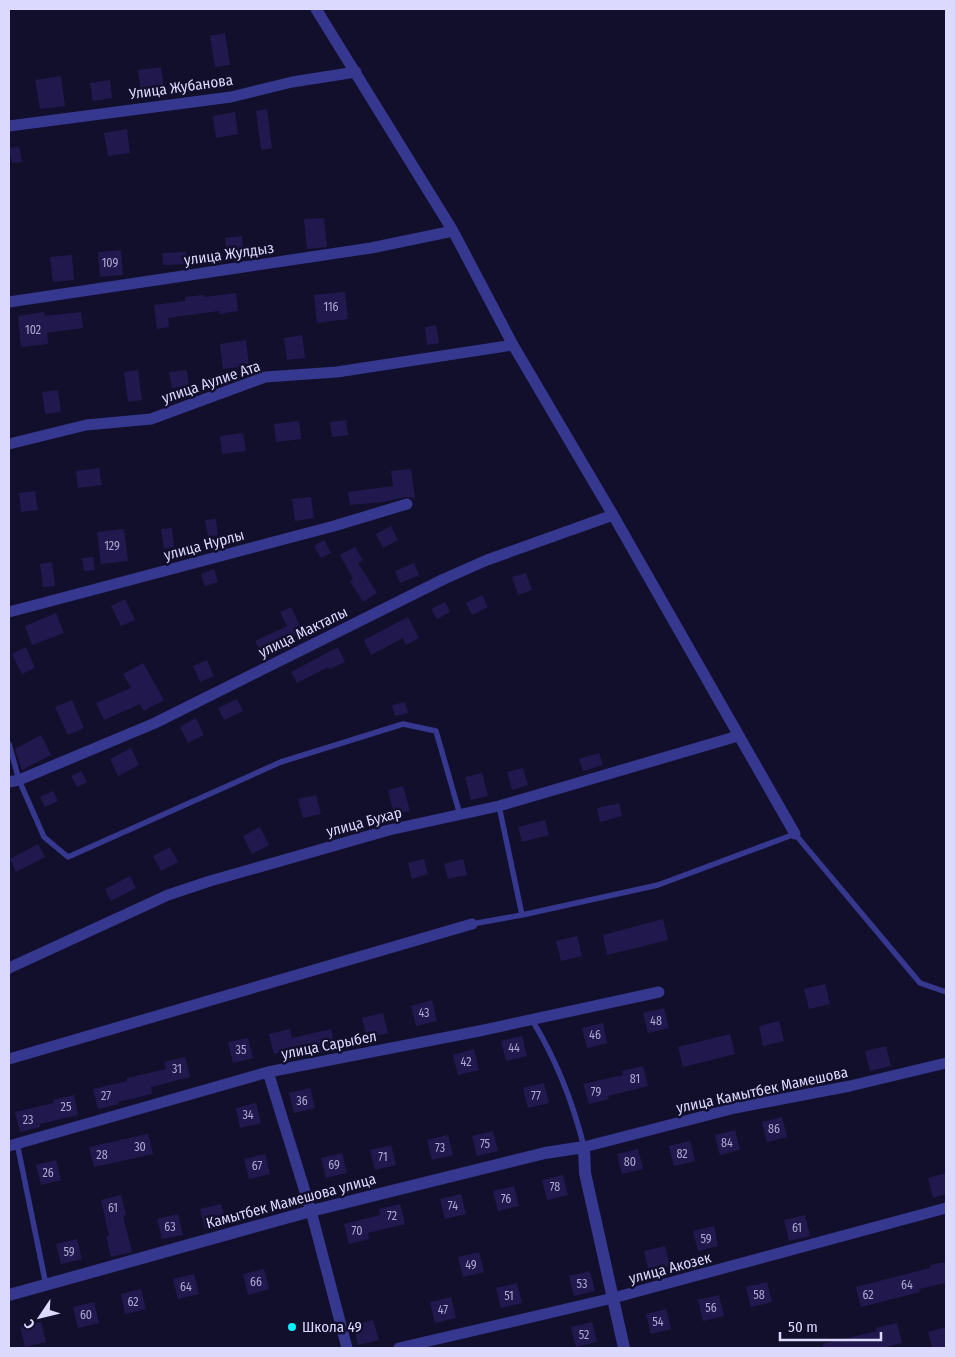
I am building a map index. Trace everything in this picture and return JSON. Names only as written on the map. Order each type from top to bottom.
[{"type":"street","points":[[316,9],[453,231],[513,345],[613,515],[795,834]]},
{"type":"street","name":"Улица Жубанова","points":[[9,126],[231,97],[292,82],[356,72]]},
{"type":"street","name":"улица Жулдыз","points":[[9,302],[371,248],[453,231]]},
{"type":"street","name":"улица Аулие Ата","points":[[9,444],[86,425],[151,419],[265,378],[337,372],[513,345]]},
{"type":"street","name":"улица Нурлы","points":[[9,612],[334,526],[407,504]]},
{"type":"street","name":"улица Макталы","points":[[14,781],[155,723],[444,579],[487,560],[613,515]]},
{"type":"street","name":"улица Бухар","points":[[9,968],[168,895],[210,881],[389,830],[499,806],[738,736]]},
{"type":"street","points":[[9,1059],[472,924]]},
{"type":"street","name":"улица Сарыбел","points":[[13,1144],[268,1072],[532,1020],[659,992]]},
{"type":"street","name":"улица Камытбек Мамешова","points":[[584,1147],[735,1108],[850,1086],[946,1063]]},
{"type":"street","points":[[268,1072],[310,1211],[348,1348]]},
{"type":"street","points":[[584,1147],[585,1173],[624,1348]]},
{"type":"street","name":"Камытбек Мамешова улица","points":[[9,1295],[310,1211],[546,1153],[584,1147]]},
{"type":"street","name":"улица Акозек","points":[[399,1348],[613,1298],[946,1208]]},
{"type":"lane","points":[[9,744],[14,781],[44,837],[68,857],[281,762],[403,724],[436,731],[460,815]]},
{"type":"lane","points":[[499,806],[522,915]]},
{"type":"lane","points":[[472,924],[658,885],[795,834],[920,982],[946,992]]},
{"type":"lane","points":[[532,1020],[543,1038],[576,1114],[584,1147]]},
{"type":"lane","points":[[13,1144],[46,1285]]},
{"type":"building","points":[[225,33],[230,65],[215,67],[210,36]]},
{"type":"building","points":[[161,67],[164,89],[141,93],[138,70]]},
{"type":"building","points":[[61,76],[65,106],[40,109],[35,80]]},
{"type":"building","points":[[110,80],[112,98],[93,101],[90,83]]},
{"type":"building","points":[[267,109],[272,148],[261,150],[256,111]]},
{"type":"building","points":[[235,112],[238,134],[216,138],[213,116]]},
{"type":"building","points":[[127,129],[130,153],[108,156],[104,133]]},
{"type":"building","points":[[19,147],[22,162],[12,163],[9,148]]},
{"type":"building","points":[[324,218],[327,247],[307,249],[304,219]]},
{"type":"building","points":[[242,236],[244,259],[227,260],[225,238]]},
{"type":"building","points":[[121,250],[123,275],[100,277],[98,252]]},
{"type":"building","points":[[186,252],[187,264],[163,265],[162,253]]},
{"type":"building","points":[[72,255],[74,280],[53,282],[50,257]]},
{"type":"building","points":[[345,292],[348,319],[317,323],[314,295]]},
{"type":"building","points":[[236,293],[238,311],[219,314],[219,311],[168,318],[169,327],[157,329],[154,305],[185,301],[185,297]]},
{"type":"building","points":[[44,312],[45,316],[81,312],[83,328],[47,333],[48,344],[21,347],[18,316]]},
{"type":"building","points":[[436,325],[439,343],[427,345],[425,327]]},
{"type":"building","points":[[302,335],[305,358],[287,360],[284,338]]},
{"type":"building","points":[[246,340],[249,366],[223,369],[220,344]]},
{"type":"building","points":[[138,370],[142,400],[128,402],[124,372]]},
{"type":"building","points":[[187,370],[189,386],[172,388],[169,372]]},
{"type":"building","points":[[58,390],[61,412],[45,414],[42,392]]},
{"type":"building","points":[[346,420],[348,435],[332,437],[330,422]]},
{"type":"building","points":[[299,421],[301,439],[276,442],[274,424]]},
{"type":"building","points":[[243,433],[246,451],[222,454],[220,436]]},
{"type":"building","points":[[99,468],[102,485],[78,488],[76,471]]},
{"type":"building","points":[[411,469],[415,498],[405,497],[383,502],[350,505],[348,492],[393,486],[391,471]]},
{"type":"building","points":[[35,491],[38,510],[21,512],[19,493]]},
{"type":"building","points":[[311,497],[314,518],[295,521],[292,499]]},
{"type":"building","points":[[216,519],[218,535],[208,537],[205,520]]},
{"type":"building","points":[[391,526],[398,540],[383,548],[376,534]]},
{"type":"building","points":[[172,528],[174,547],[164,549],[161,529]]},
{"type":"building","points":[[124,529],[128,561],[101,564],[97,532]]},
{"type":"building","points":[[324,540],[331,553],[321,558],[314,546]]},
{"type":"building","points":[[355,547],[363,560],[358,563],[377,593],[363,602],[350,581],[353,579],[340,555]]},
{"type":"building","points":[[93,557],[95,570],[84,571],[82,558]]},
{"type":"building","points":[[52,562],[55,586],[43,587],[40,564]]},
{"type":"building","points":[[414,563],[419,575],[400,583],[395,571]]},
{"type":"building","points":[[214,569],[218,582],[205,586],[201,574]]},
{"type":"building","points":[[526,573],[532,590],[518,595],[512,577]]},
{"type":"building","points":[[482,595],[488,607],[472,615],[466,603]]},
{"type":"building","points":[[125,599],[135,620],[121,626],[111,606]]},
{"type":"building","points":[[445,602],[450,612],[437,619],[431,609]]},
{"type":"building","points":[[291,607],[303,632],[261,652],[255,641],[287,626],[280,612]]},
{"type":"building","points":[[56,613],[64,633],[32,645],[25,626]]},
{"type":"building","points":[[408,617],[419,638],[406,645],[403,638],[371,655],[364,640]]},
{"type":"building","points":[[26,647],[35,668],[22,674],[12,654]]},
{"type":"building","points":[[338,647],[345,662],[330,669],[328,667],[297,683],[291,672]]},
{"type":"building","points":[[207,660],[214,676],[200,682],[193,666]]},
{"type":"building","points":[[143,663],[164,700],[144,711],[140,704],[104,720],[96,703],[131,688],[123,674]]},
{"type":"building","points":[[237,699],[243,711],[224,720],[218,708]]},
{"type":"building","points":[[72,700],[84,728],[68,735],[55,707]]},
{"type":"building","points":[[405,702],[408,713],[395,716],[392,705]]},
{"type":"building","points":[[196,718],[204,735],[188,743],[180,727]]},
{"type":"building","points":[[41,735],[51,755],[22,770],[15,749]]},
{"type":"building","points":[[131,748],[139,765],[118,776],[110,759]]},
{"type":"building","points":[[599,753],[603,765],[583,771],[579,759]]},
{"type":"building","points":[[523,768],[528,785],[512,790],[507,772]]},
{"type":"building","points":[[81,771],[87,782],[77,787],[71,776]]},
{"type":"building","points":[[482,773],[488,796],[471,800],[465,777]]},
{"type":"building","points":[[403,786],[410,811],[394,814],[388,790]]},
{"type":"building","points":[[53,791],[58,801],[45,807],[40,797]]},
{"type":"building","points":[[316,795],[321,814],[303,818],[298,799]]},
{"type":"building","points":[[619,803],[622,816],[600,822],[597,808]]},
{"type":"building","points":[[545,820],[549,835],[522,842],[518,827]]},
{"type":"building","points":[[260,827],[269,845],[252,854],[243,836]]},
{"type":"building","points":[[38,844],[45,857],[16,872],[10,859]]},
{"type":"building","points":[[170,847],[178,862],[161,871],[153,856]]},
{"type":"building","points":[[424,859],[428,874],[412,879],[408,863]]},
{"type":"building","points":[[463,859],[467,875],[448,879],[444,864]]},
{"type":"building","points":[[130,876],[136,888],[111,901],[105,889]]},
{"type":"building","points":[[663,919],[668,940],[607,955],[603,935]]},
{"type":"building","points":[[577,936],[582,956],[561,961],[556,941]]},
{"type":"building","points":[[825,984],[830,1004],[809,1009],[804,989]]},
{"type":"building","points":[[432,1000],[437,1021],[416,1026],[411,1006]]},
{"type":"building","points":[[664,1008],[669,1028],[648,1033],[643,1013]]},
{"type":"building","points":[[383,1013],[388,1033],[367,1038],[362,1018]]},
{"type":"building","points":[[779,1021],[784,1041],[763,1046],[759,1026]]},
{"type":"building","points":[[603,1023],[607,1043],[587,1048],[582,1028]]},
{"type":"building","points":[[290,1029],[292,1038],[331,1029],[336,1049],[315,1054],[313,1045],[274,1054],[269,1034]]},
{"type":"building","points":[[730,1034],[735,1054],[683,1067],[678,1047]]},
{"type":"building","points":[[522,1036],[527,1056],[506,1061],[501,1041]]},
{"type":"building","points":[[248,1038],[253,1058],[233,1063],[228,1042]]},
{"type":"building","points":[[886,1046],[891,1066],[870,1071],[865,1051]]},
{"type":"building","points":[[474,1049],[479,1070],[458,1075],[453,1055]]},
{"type":"building","points":[[185,1057],[190,1077],[151,1087],[152,1094],[98,1109],[93,1089],[127,1081],[127,1078],[166,1069],[164,1062]]},
{"type":"building","points":[[643,1066],[648,1086],[608,1096],[609,1099],[589,1104],[583,1084],[623,1075],[622,1071]]},
{"type":"building","points":[[544,1083],[549,1103],[528,1108],[523,1088]]},
{"type":"building","points":[[310,1088],[315,1108],[294,1113],[289,1093]]},
{"type":"building","points":[[74,1095],[78,1115],[40,1124],[40,1127],[20,1132],[15,1112],[54,1103],[53,1100]]},
{"type":"building","points":[[256,1103],[261,1123],[240,1128],[236,1108]]},
{"type":"building","points":[[782,1117],[787,1137],[767,1142],[762,1122]]},
{"type":"building","points":[[735,1130],[740,1150],[720,1155],[715,1135]]},
{"type":"building","points":[[493,1131],[498,1151],[477,1156],[472,1136]]},
{"type":"building","points":[[148,1134],[153,1154],[94,1167],[89,1147]]},
{"type":"building","points":[[448,1135],[453,1155],[432,1160],[427,1140]]},
{"type":"building","points":[[690,1141],[695,1161],[674,1166],[669,1146]]},
{"type":"building","points":[[391,1145],[396,1165],[375,1170],[370,1150]]},
{"type":"building","points":[[638,1149],[643,1169],[622,1174],[617,1154]]},
{"type":"building","points":[[342,1153],[347,1173],[326,1178],[321,1158]]},
{"type":"building","points":[[265,1154],[270,1174],[249,1179],[244,1159]]},
{"type":"building","points":[[56,1160],[61,1180],[41,1185],[36,1165]]},
{"type":"building","points":[[946,1173],[946,1194],[933,1198],[928,1178]]},
{"type":"building","points":[[563,1175],[568,1195],[547,1200],[542,1180]]},
{"type":"building","points":[[514,1186],[519,1206],[498,1211],[493,1191]]},
{"type":"building","points":[[461,1194],[466,1214],[445,1219],[440,1199]]},
{"type":"building","points":[[121,1195],[126,1215],[123,1216],[132,1252],[111,1257],[106,1236],[109,1236],[101,1200]]},
{"type":"building","points":[[221,1204],[226,1224],[205,1229],[200,1209]]},
{"type":"building","points":[[400,1204],[405,1224],[368,1233],[369,1239],[349,1244],[344,1224],[380,1215],[379,1209]]},
{"type":"building","points":[[178,1214],[183,1235],[162,1239],[157,1219]]},
{"type":"building","points":[[805,1215],[810,1236],[789,1241],[784,1220]]},
{"type":"building","points":[[714,1226],[718,1246],[698,1251],[693,1231]]},
{"type":"building","points":[[77,1239],[82,1259],[61,1264],[56,1244]]},
{"type":"building","points":[[665,1246],[670,1266],[649,1271],[644,1251]]},
{"type":"building","points":[[479,1252],[484,1272],[463,1277],[458,1257]]},
{"type":"building","points":[[946,1262],[946,1283],[919,1289],[920,1292],[861,1307],[856,1287]]},
{"type":"building","points":[[264,1269],[269,1289],[248,1295],[243,1274]]},
{"type":"building","points":[[590,1271],[595,1291],[574,1296],[569,1276]]},
{"type":"building","points":[[194,1274],[199,1294],[178,1299],[173,1279]]},
{"type":"building","points":[[767,1282],[772,1302],[751,1307],[746,1287]]},
{"type":"building","points":[[517,1283],[522,1303],[501,1308],[496,1288]]},
{"type":"building","points":[[141,1289],[146,1309],[125,1314],[121,1294]]},
{"type":"building","points":[[719,1295],[724,1316],[703,1321],[698,1300]]},
{"type":"building","points":[[451,1297],[456,1318],[435,1323],[430,1302]]},
{"type":"building","points":[[94,1302],[99,1323],[78,1328],[73,1307]]},
{"type":"building","points":[[666,1309],[671,1329],[651,1334],[646,1314]]},
{"type":"building","points":[[373,1320],[379,1340],[358,1345],[353,1325]]},
{"type":"building","points":[[41,1322],[46,1342],[25,1347],[20,1327]]},
{"type":"building","points":[[592,1322],[597,1342],[576,1347],[571,1327]]},
{"type":"building","points":[[897,1323],[902,1343],[882,1348],[823,1348],[823,1344],[877,1331],[876,1328]]},
{"type":"building","points":[[946,1327],[946,1348],[932,1348],[928,1332]]},
{"type":"place","name":"Школа 49","points":[[292,1327]]}]
